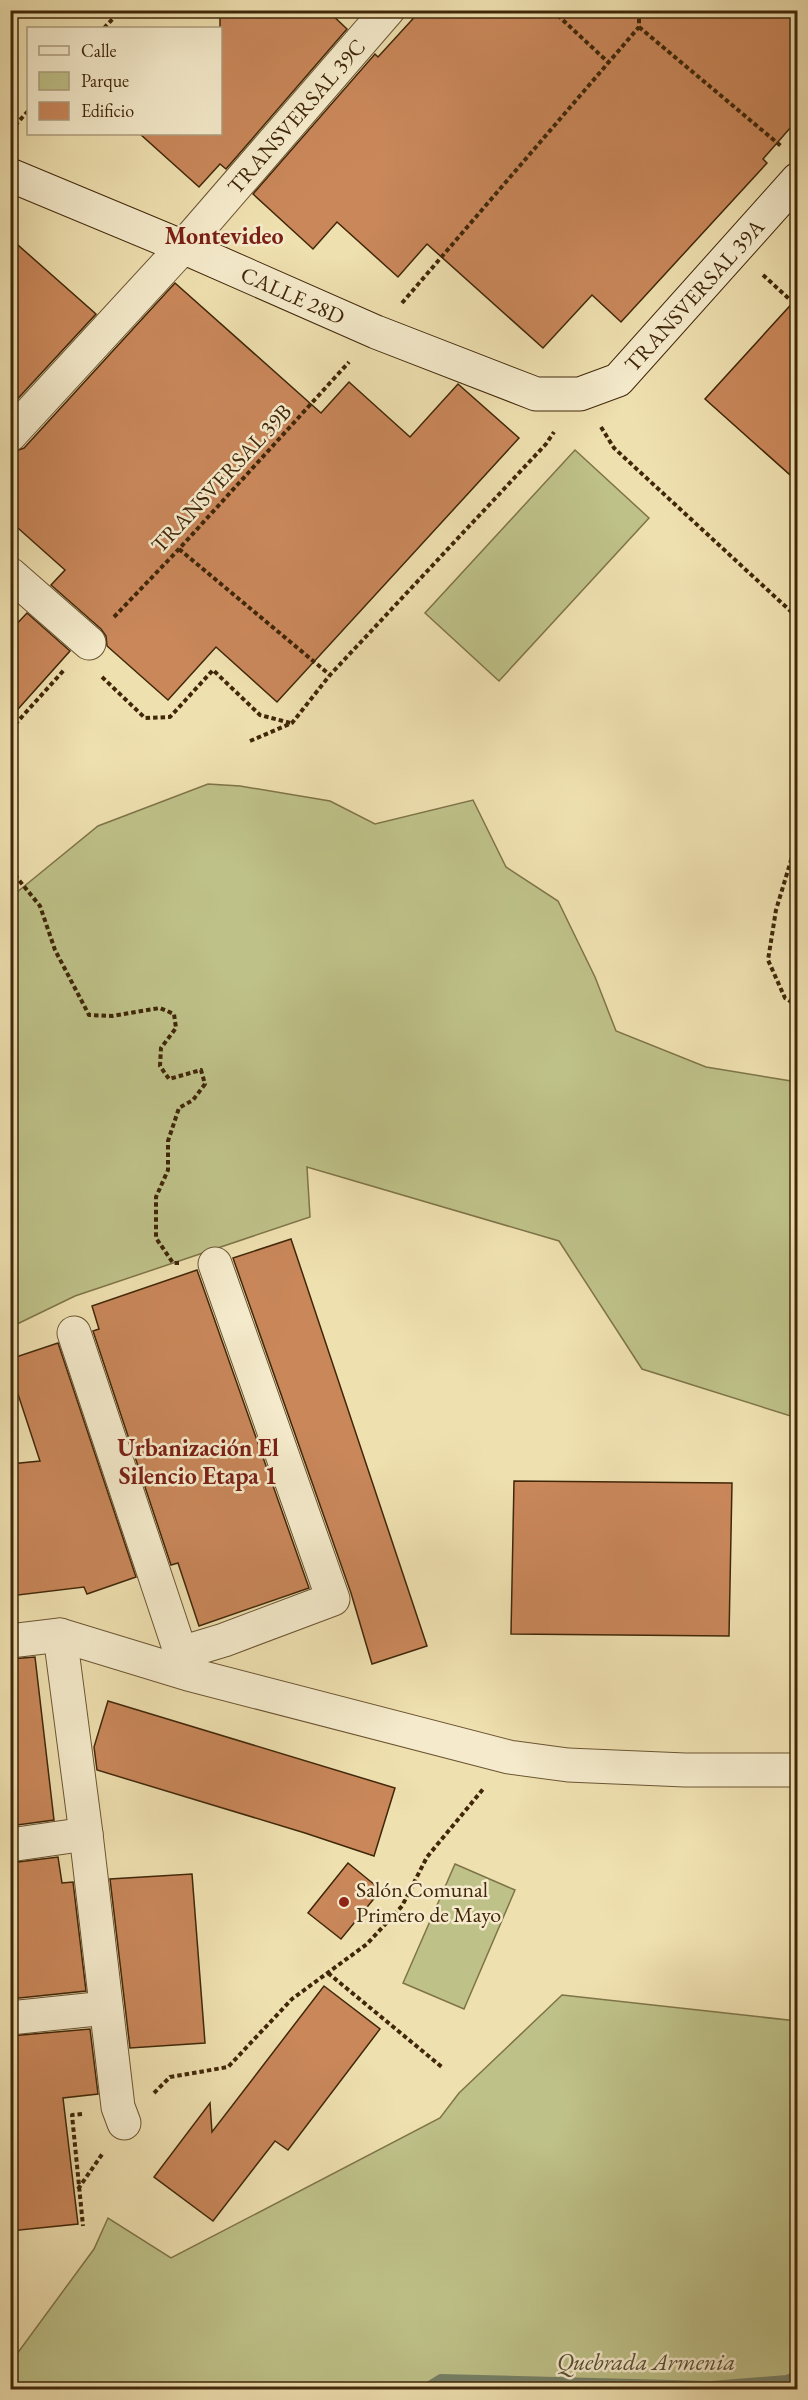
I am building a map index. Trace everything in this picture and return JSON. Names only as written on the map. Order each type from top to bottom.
[{"type":"street","name":"TRANSVERSAL 39C","points":[[10,435],[183,247],[370,16]]},
{"type":"street","name":"TRANSVERSAL 39A","points":[[580,394],[618,380],[736,250],[793,166]]},
{"type":"street","name":"CALLE 28D","points":[[10,175],[183,247],[376,332],[536,394],[580,394]]},
{"type":"street","points":[[13,582],[83,649]]},
{"type":"street","points":[[184,1663],[224,1640],[333,1599],[215,1264]]},
{"type":"street","points":[[74,1333],[184,1663]]},
{"type":"street","points":[[60,1635],[118,2108],[124,2123]]},
{"type":"street","points":[[10,1641],[60,1635],[184,1663],[509,1757],[568,1765],[684,1770],[798,1770]]},
{"type":"street","points":[[10,1845],[86,1834]]},
{"type":"street","points":[[10,2018],[106,2008]]},
{"type":"path","points":[[105,27],[121,10]]},
{"type":"path","points":[[552,10],[609,63]]},
{"type":"path","points":[[639,10],[639,27],[793,166]]},
{"type":"path","name":"TRANSVERSAL 39B","points":[[10,730],[83,649],[179,549],[376,332],[639,27]]},
{"type":"path","points":[[10,131],[27,112]]},
{"type":"path","points":[[736,250],[798,307]]},
{"type":"path","points":[[250,741],[292,723],[330,675],[546,444],[580,394],[614,448],[798,618]]},
{"type":"path","points":[[179,549],[330,675]]},
{"type":"path","points":[[83,649],[145,718],[171,717],[213,670],[260,715],[292,723]]},
{"type":"path","points":[[798,837],[776,910],[768,960],[785,998],[798,1006]]},
{"type":"path","points":[[10,869],[40,906],[55,950],[89,1015],[112,1016],[160,1008],[174,1014],[176,1028],[161,1048],[160,1066],[169,1079],[201,1070],[205,1084],[193,1100],[179,1108],[168,1141],[168,1170],[156,1197],[156,1239],[173,1263],[215,1264]]},
{"type":"path","points":[[78,2189],[124,2123],[170,2077],[228,2067],[292,1999],[367,1944],[402,1906],[427,1857],[509,1757]]},
{"type":"path","points":[[328,1973],[443,2068]]},
{"type":"path","points":[[72,2115],[83,2226]]},
{"type":"green space","points":[[575,450],[649,518],[499,681],[425,613]]},
{"type":"green space","points":[[208,784],[240,786],[330,801],[375,824],[473,800],[506,867],[558,901],[595,977],[616,1031],[706,1067],[797,1082],[797,1418],[642,1369],[559,1241],[307,1167],[310,1217],[75,1296],[11,1327],[11,897],[98,826]]},
{"type":"green space","points":[[455,1864],[515,1890],[464,2009],[403,1983]]},
{"type":"green space","points":[[562,1995],[797,2021],[797,2389],[11,2389],[11,2362],[94,2249],[108,2218],[171,2258],[440,2118],[459,2093]]},
{"type":"building","points":[[220,10],[327,10],[347,29],[226,169],[220,164],[199,187],[141,135],[222,135],[222,27],[220,27]]},
{"type":"building","points":[[421,10],[798,10],[798,119],[763,159],[767,163],[621,322],[592,295],[543,348],[427,244],[398,277],[337,222],[313,249],[253,194],[375,54],[378,57]]},
{"type":"building","points":[[10,238],[96,314],[10,407]]},
{"type":"building","points":[[175,283],[321,413],[349,382],[410,437],[458,384],[519,438],[277,702],[216,647],[168,700],[107,646],[106,636],[101,629],[51,585],[65,570],[10,521],[10,453],[24,448]]},
{"type":"building","points":[[798,297],[798,482],[705,399]]},
{"type":"building","points":[[27,613],[70,651],[10,718],[10,631]]},
{"type":"building","points":[[291,1239],[427,1646],[372,1664],[351,1593],[233,1258]]},
{"type":"building","points":[[197,1270],[309,1588],[199,1626],[178,1563],[171,1565],[93,1331],[99,1329],[92,1306]]},
{"type":"building","points":[[58,1343],[136,1577],[87,1594],[84,1587],[10,1596],[10,1464],[40,1461],[10,1370],[10,1359]]},
{"type":"building","points":[[514,1481],[732,1483],[729,1636],[511,1634]]},
{"type":"building","points":[[35,1657],[54,1820],[10,1826],[10,1659]]},
{"type":"building","points":[[108,1701],[395,1788],[374,1856],[97,1770],[94,1747]]},
{"type":"building","points":[[58,1857],[62,1883],[73,1882],[86,1991],[10,1999],[10,1863]]},
{"type":"building","name":"Salón Comunal Primero de Mayo","points":[[348,1863],[381,1890],[341,1939],[308,1913]]},
{"type":"building","points":[[192,1874],[205,2043],[130,2048],[110,1879]]},
{"type":"building","points":[[324,1986],[380,2029],[288,2150],[275,2141],[213,2221],[154,2177],[210,2103],[212,2132]]},
{"type":"building","points":[[90,2029],[98,2094],[63,2098],[78,2224],[10,2231],[10,2036]]},
{"type":"waterway","name":"Quebrada Armenia","points":[[425,2390],[441,2380],[711,2387],[787,2381],[798,2377]]},
{"type":"place","name":"Salón Comunal Primero de Mayo","points":[[344,1902]]},
{"type":"district","name":"Montevideo","points":[[224,236]]},
{"type":"district","name":"Urbanización El Silencio Etapa 1","points":[[198,1462]]}]
